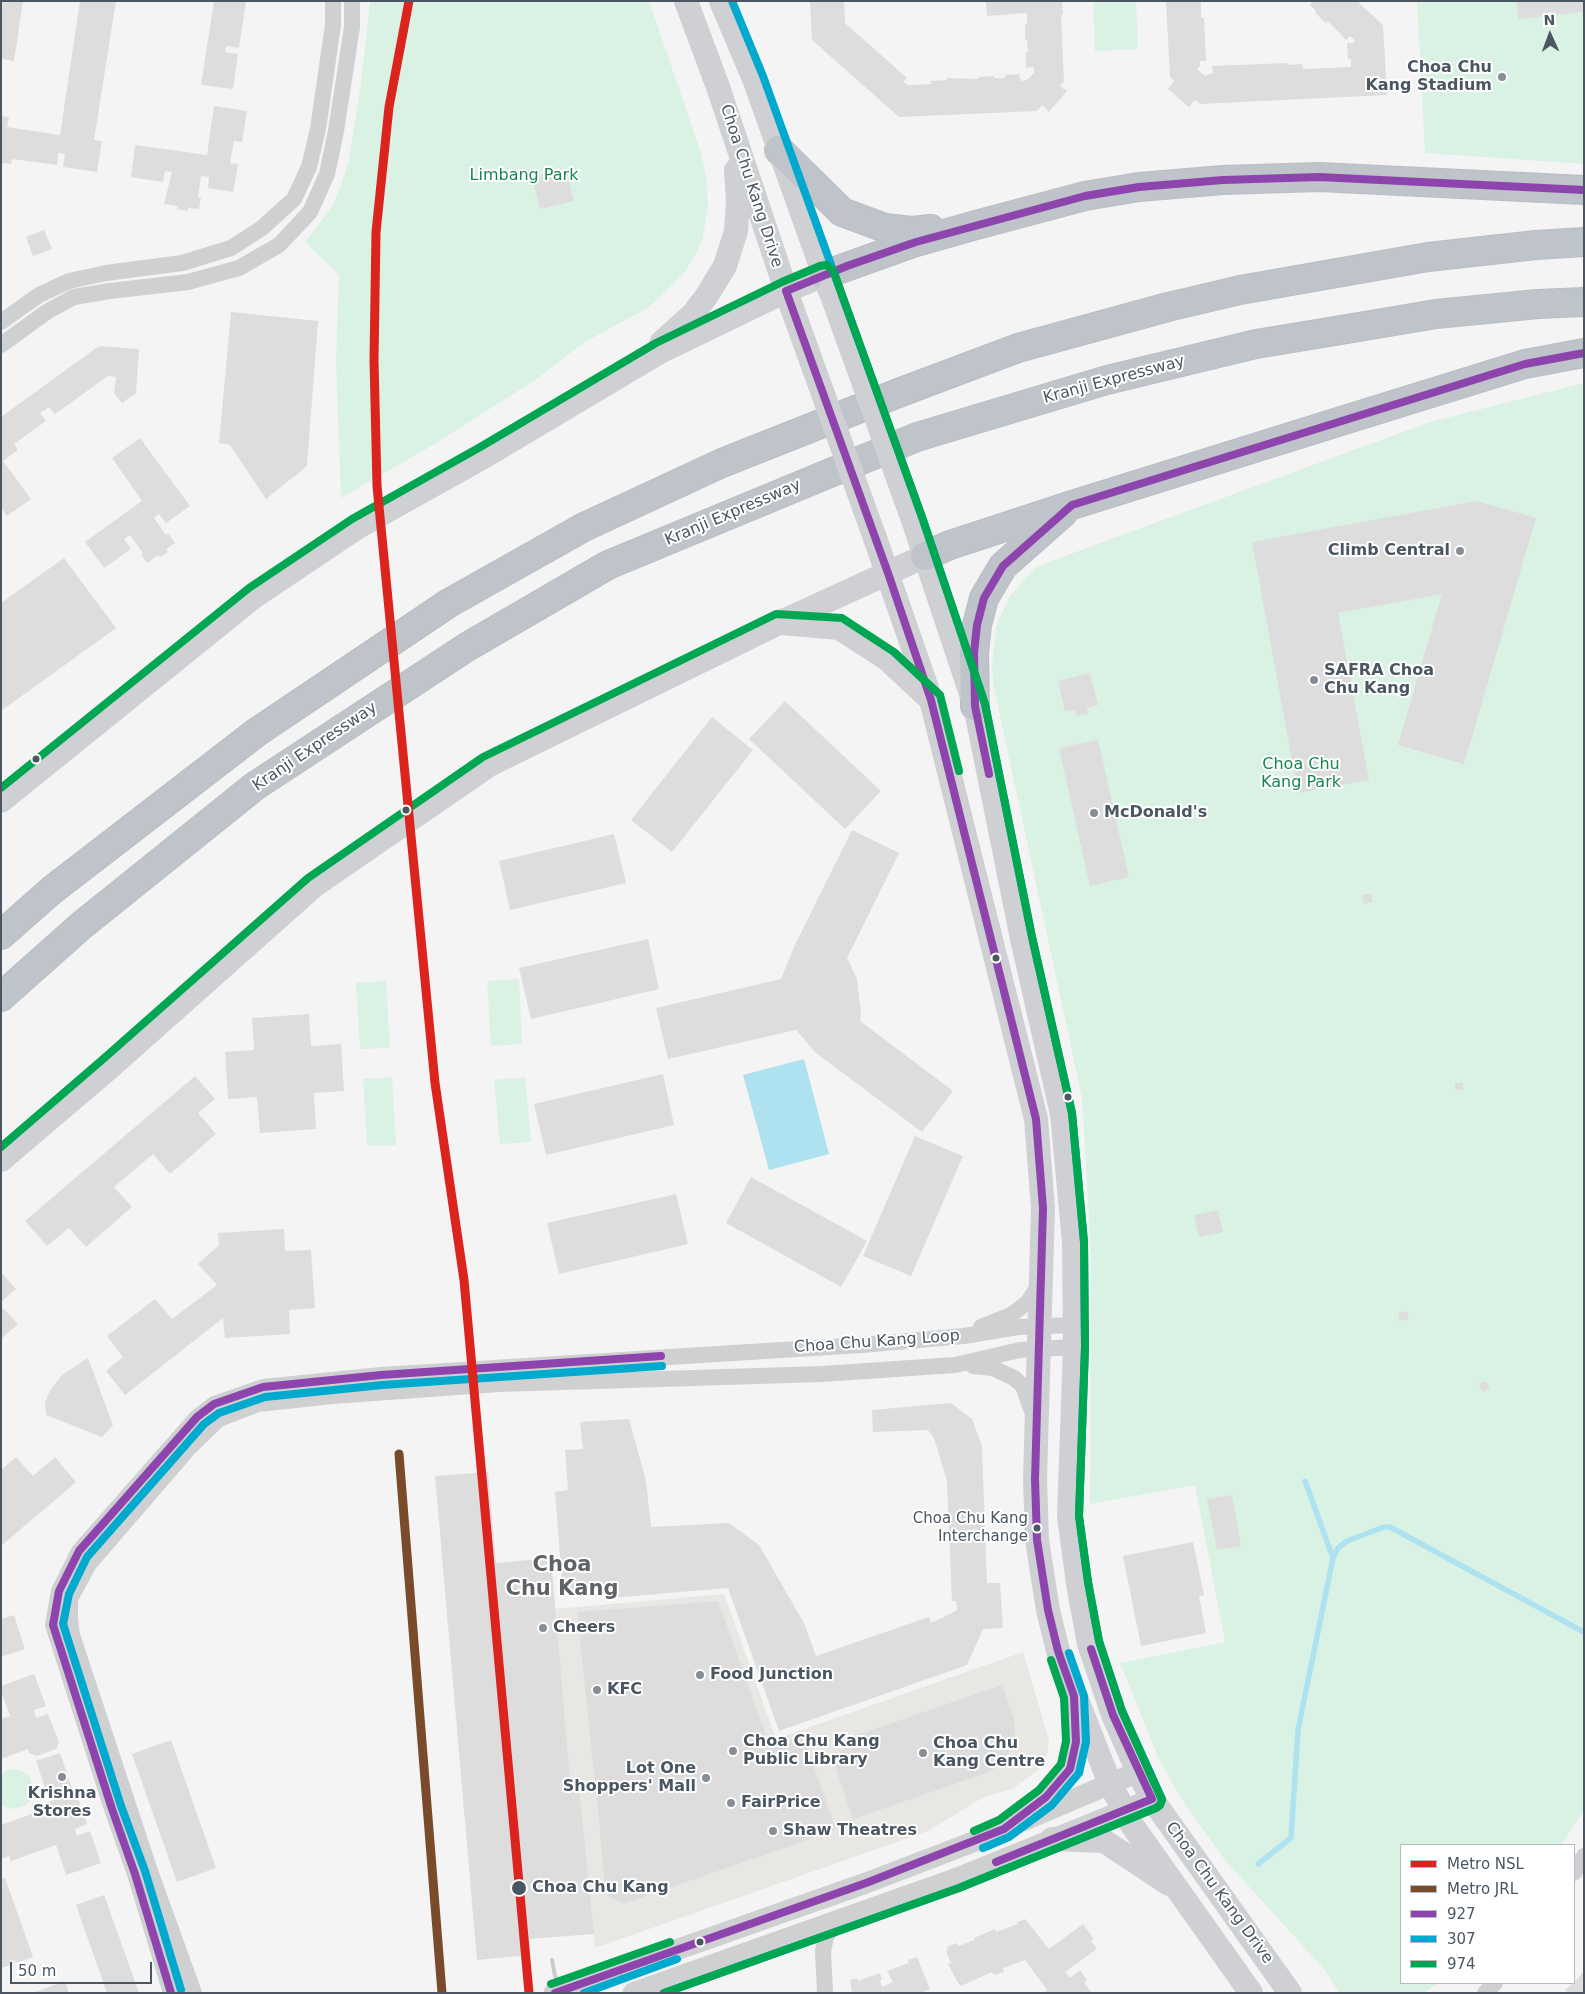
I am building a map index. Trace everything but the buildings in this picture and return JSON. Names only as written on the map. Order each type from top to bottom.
[{"type":"highway","points":[[779,150],[842,212],[885,228],[911,231],[976,225]]},
{"type":"highway","points":[[827,283],[916,242],[1085,196],[1139,187],[1223,180],[1319,177],[1584,190]]},
{"type":"highway","points":[[1,935],[52,890],[257,732],[448,603],[584,527],[722,463],[900,392],[1018,348],[1168,307],[1240,290],[1428,257],[1536,245],[1584,242]]},
{"type":"highway","name":"Kranji Expressway","points":[[1,997],[82,925],[255,786],[467,646],[608,565],[917,437],[1107,380],[1256,344],[1436,314],[1538,304],[1584,302]]},
{"type":"highway","points":[[925,556],[950,545],[1072,505],[1525,364],[1584,354]]},
{"type":"highway","points":[[974,706],[974,653],[977,625],[984,598],[1003,566],[1072,505]]},
{"type":"main road","name":"Choa Chu Kang Drive","points":[[686,1],[789,300],[888,573],[931,700],[1036,1119],[1043,1208],[1035,1479],[1037,1540],[1048,1610],[1058,1651],[1110,1784],[1124,1810],[1176,1889],[1250,1993]]},
{"type":"main road","name":"Choa Chu Kang Drive","points":[[721,1],[754,78],[913,520],[974,706],[1022,939],[1062,1114],[1074,1242],[1075,1336],[1069,1516],[1078,1584],[1089,1644],[1113,1715],[1152,1799],[1290,1993]]},
{"type":"main road","points":[[660,352],[662,342],[692,315],[706,297],[728,257],[736,231],[738,201],[732,130]]},
{"type":"main road","points":[[1,801],[255,596],[358,527],[487,456],[660,352],[827,283]]},
{"type":"main road","points":[[1,1160],[109,1068],[315,885],[488,765],[779,623],[925,556]]},
{"type":"main road","points":[[779,623],[839,628],[887,659],[931,700]]},
{"type":"main road","points":[[1037,1540],[1047,1522],[1057,1517],[1069,1516]]},
{"type":"main road","points":[[1004,1829],[1046,1797],[1070,1769],[1076,1742],[1074,1696]]},
{"type":"main road","points":[[1052,1839],[1104,1841],[1176,1889]]},
{"type":"street","points":[[1,322],[39,295],[68,281],[106,273],[182,263],[231,248],[262,228],[294,199],[309,167],[318,130],[333,25],[333,1]]},
{"type":"street","points":[[1,345],[48,310],[74,297],[188,282],[239,268],[279,245],[310,212],[327,174],[336,131],[352,27],[352,1]]},
{"type":"street","points":[[964,1336],[968,1332],[1011,1315],[1028,1302],[1041,1281]]},
{"type":"street","name":"Choa Chu Kang Loop","points":[[171,1993],[135,1874],[53,1625],[59,1591],[66,1573],[80,1552],[197,1416],[214,1404],[263,1387],[381,1375],[862,1345],[964,1336],[1018,1327],[1040,1338],[1075,1336]]},
{"type":"street","name":"Choa Chu Kang Loop","points":[[194,1993],[147,1862],[72,1635],[70,1599],[89,1564],[189,1448],[219,1419],[258,1404],[333,1396],[499,1384],[822,1374],[955,1365],[1020,1350],[1040,1338],[1075,1336]]},
{"type":"street","points":[[679,1355],[680,1379]]},
{"type":"street","points":[[955,1365],[993,1368],[1014,1378],[1023,1386],[1038,1428]]},
{"type":"street","points":[[263,1387],[298,1394],[306,1400]]},
{"type":"street","points":[[166,1450],[175,1454],[189,1448]]},
{"type":"street","points":[[61,1651],[70,1619]]},
{"type":"street","points":[[554,1993],[866,1883],[1004,1829],[1138,1772]]},
{"type":"street","points":[[632,1993],[955,1879],[1152,1799]]},
{"type":"street","points":[[1575,1870],[1584,1856]]},
{"type":"street","points":[[825,1993],[823,1951],[826,1937],[836,1920]]},
{"type":"shaded area","points":[[724,1594],[776,1739],[1023,1652],[1049,1740],[1048,1751],[1042,1767],[1012,1789],[982,1798],[928,1831],[595,1948],[578,1776],[570,1777],[555,1609]]},
{"type":"green space","name":"Limbang Park","points":[[370,1],[649,1],[701,153],[707,181],[708,208],[702,241],[685,272],[646,309],[583,343],[535,380],[433,445],[341,498],[336,362],[339,275],[305,242],[332,207],[349,160],[361,83]]},
{"type":"green space","points":[[1093,1],[1136,1],[1138,49],[1095,51]]},
{"type":"green space","name":"Choa Chu Kang Stadium","points":[[1417,1],[1584,1],[1584,164],[1425,153]]},
{"type":"green space","name":"Choa Chu Kang Park","points":[[1584,383],[1584,1811],[1562,1844],[1400,1844],[1400,1984],[1437,1984],[1424,1993],[1340,1993],[1322,1967],[1224,1859],[1180,1797],[1159,1759],[1120,1663],[1225,1642],[1195,1485],[1090,1504],[1091,1252],[1082,1098],[993,683],[992,664],[996,627],[1009,597],[1035,568],[1430,422]]},
{"type":"green space","points":[[519,979],[522,1044],[491,1046],[487,981]]},
{"type":"green space","points":[[386,981],[390,1048],[360,1049],[356,983]]},
{"type":"green space","points":[[392,1077],[396,1145],[367,1146],[363,1079]]},
{"type":"green space","points":[[525,1077],[531,1142],[500,1144],[494,1080]]},
{"type":"green space","points":[[15,1769],[24,1772],[30,1777],[33,1791],[32,1798],[25,1806],[12,1809],[1,1805],[1,1773]]},
{"type":"water","points":[[804,1059],[829,1154],[769,1170],[743,1075]]},
{"type":"waterway","points":[[1305,1481],[1333,1558]]},
{"type":"waterway","points":[[1258,1864],[1291,1838],[1298,1730],[1333,1558],[1338,1548],[1347,1541],[1384,1527],[1390,1527],[1584,1632]]},
{"type":"railway","points":[[552,1960],[555,1976],[565,1993]]},
{"type":"metro line","name":"NSL","points":[[409,1],[389,107],[376,232],[374,360],[377,486],[435,1083],[464,1280],[529,1993]]},
{"type":"metro line","name":"JRL","points":[[399,1454],[442,1993]]},
{"type":"transit line","name":"307","points":[[664,1993],[959,1888],[1156,1808],[1160,1805],[1162,1799],[1122,1711],[1099,1641],[1088,1582],[1079,1516],[1085,1347],[1084,1242],[1072,1113],[1032,937],[985,704],[922,517],[763,76],[732,1]]},
{"type":"transit line","name":"927","points":[[555,1993],[866,1883],[1004,1829],[1046,1797],[1070,1769],[1076,1742],[1074,1696],[1058,1651],[1048,1610],[1037,1540],[1035,1479],[1043,1208],[1036,1119],[931,700],[888,573],[786,291],[847,266],[916,242],[1085,196],[1139,187],[1223,180],[1319,177],[1584,190]]},
{"type":"transit line","name":"974","points":[[1,788],[249,588],[352,519],[482,446],[656,343],[782,282],[820,266],[827,265],[833,270],[922,517],[985,704],[1032,937],[1072,1113],[1084,1242],[1085,1347],[1079,1516],[1088,1582],[1099,1641],[1122,1711],[1162,1800],[1156,1808],[959,1888],[664,1993]]},
{"type":"transit line","name":"927","points":[[989,774],[975,706],[974,653],[977,625],[984,598],[1003,566],[1072,505],[1525,364],[1584,353]]},
{"type":"transit line","name":"974","points":[[1,1147],[308,878],[483,757],[776,614],[842,618],[894,652],[940,695],[959,771]]},
{"type":"transit line","name":"927","points":[[171,1993],[135,1874],[112,1809],[53,1625],[59,1591],[79,1551],[197,1417],[214,1404],[263,1387],[381,1375],[661,1356]]},
{"type":"transit line","name":"307","points":[[181,1990],[145,1871],[121,1806],[63,1624],[69,1594],[87,1557],[204,1424],[219,1413],[265,1397],[382,1385],[662,1366]]},
{"type":"transit line","name":"927","points":[[996,1862],[1152,1799],[1113,1715],[1091,1649]]},
{"type":"transit line","name":"307","points":[[983,1848],[1009,1837],[1052,1805],[1079,1773],[1086,1742],[1084,1696],[1069,1653]]},
{"type":"transit line","name":"974","points":[[974,1831],[999,1820],[1039,1790],[1061,1764],[1066,1741],[1064,1698],[1051,1660]]},
{"type":"transit line","name":"974","points":[[551,1984],[670,1942]]},
{"type":"transit line","name":"307","points":[[584,1993],[677,1959]]},
{"type":"place","name":"Choa Chu Kang Stadium","points":[[1502,77]]},
{"type":"place","name":"Climb Central","points":[[1460,551]]},
{"type":"place","name":"SAFRA Choa Chu Kang","points":[[1314,680]]},
{"type":"place","name":"McDonald's","points":[[1094,813]]},
{"type":"place","name":"Choa Chu Kang Interchange","points":[[1037,1528]]},
{"type":"place","name":"Cheers","points":[[543,1628]]},
{"type":"place","name":"Food Junction","points":[[700,1675]]},
{"type":"place","name":"KFC","points":[[597,1690]]},
{"type":"place","name":"Choa Chu Kang Public Library","points":[[733,1751]]},
{"type":"place","name":"Choa Chu Kang Centre","points":[[923,1753]]},
{"type":"place","name":"Krishna Stores","points":[[62,1777]]},
{"type":"place","name":"Lot One Shoppers' Mall","points":[[706,1778]]},
{"type":"place","name":"FairPrice","points":[[731,1803]]},
{"type":"place","name":"Shaw Theatres","points":[[773,1831]]},
{"type":"place","name":"Choa Chu Kang","points":[[519,1888]]},
{"type":"district","name":"Choa Chu Kang","points":[[562,1578]]}]
